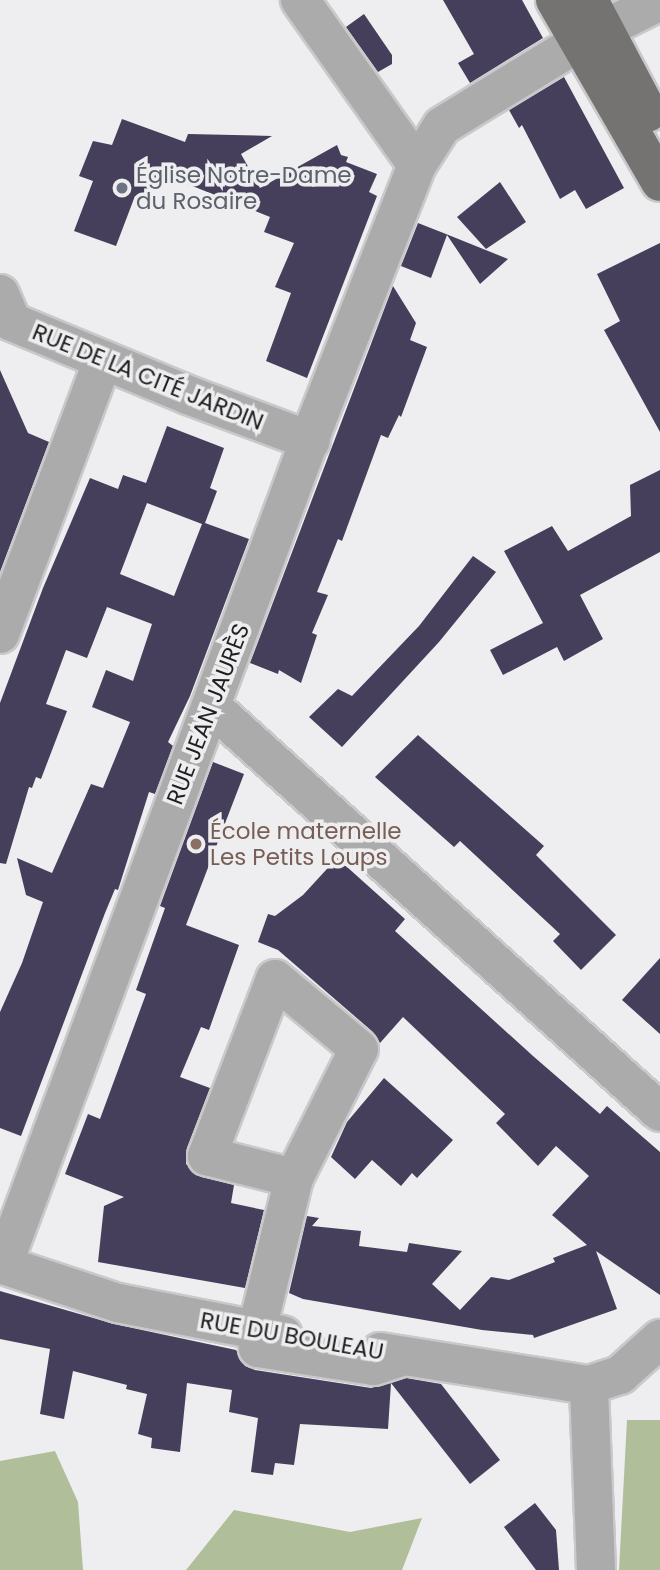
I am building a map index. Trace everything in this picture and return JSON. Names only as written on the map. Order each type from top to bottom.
[{"type":"main road","points":[[555,0],[591,23],[660,136]]},
{"type":"main road","points":[[591,23],[660,182]]},
{"type":"street","points":[[300,0],[417,165]]},
{"type":"street","name":"RUE JEAN JAURÈS","points":[[1,1264],[417,165],[442,126],[591,23],[660,1]]},
{"type":"street","name":"RUE DE LA CITÉ JARDIN","points":[[0,294],[12,322],[312,441]]},
{"type":"street","points":[[0,634],[103,360]]},
{"type":"street","points":[[211,706],[660,1112]]},
{"type":"street","points":[[257,1331],[293,1178],[359,1049],[275,979],[207,1156],[293,1178]]},
{"type":"street","name":"RUE DU BOULEAU","points":[[1,1264],[118,1303],[257,1331],[589,1385]]},
{"type":"street","points":[[596,1570],[589,1385],[620,1375],[660,1339]]},
{"type":"green space","points":[[627,1420],[660,1420],[660,1570],[619,1570]]},
{"type":"green space","points":[[55,1451],[78,1502],[83,1570],[0,1570],[0,1461]]},
{"type":"green space","points":[[234,1510],[350,1532],[422,1518],[402,1570],[186,1570]]},
{"type":"building","points":[[443,0],[522,0],[543,38],[470,83],[458,63],[474,54]]},
{"type":"building","points":[[364,14],[392,55],[392,64],[378,72],[346,27]]},
{"type":"building","points":[[564,77],[624,188],[586,209],[575,190],[560,199],[522,125],[519,128],[509,110]]},
{"type":"building","points":[[122,119],[185,142],[188,134],[272,136],[241,154],[260,188],[337,145],[341,155],[348,157],[346,162],[377,174],[369,192],[377,196],[307,378],[266,361],[291,293],[275,287],[294,243],[264,232],[270,217],[160,173],[149,201],[135,196],[116,246],[74,231],[93,181],[79,176],[93,141],[112,145]]},
{"type":"building","points":[[500,182],[526,222],[486,249],[457,217]]},
{"type":"building","points":[[418,223],[508,259],[480,284],[447,235],[431,278],[401,266]]},
{"type":"building","points":[[660,243],[660,432],[604,330],[620,321],[597,274]]},
{"type":"building","points":[[393,286],[416,323],[410,340],[427,347],[401,417],[399,415],[388,438],[381,435],[342,541],[338,539],[317,592],[328,595],[312,633],[317,635],[301,683],[279,670],[278,674],[250,663]]},
{"type":"building","points":[[0,370],[28,433],[49,442],[0,572]]},
{"type":"building","points":[[167,426],[224,448],[210,488],[217,491],[205,523],[249,539],[190,696],[168,742],[173,746],[155,794],[149,792],[118,890],[115,889],[105,913],[21,1136],[0,1128],[0,1012],[22,963],[43,902],[26,895],[17,858],[52,873],[91,784],[103,788],[130,722],[92,707],[106,670],[133,681],[152,624],[107,607],[87,658],[66,650],[46,704],[67,711],[41,779],[36,777],[32,788],[29,787],[6,864],[0,863],[0,703],[43,588],[90,478],[118,489],[123,475],[146,483]],"holes":[[[147,503],[202,524],[174,596],[120,574]]]},
{"type":"building","points":[[660,470],[660,552],[580,595],[603,639],[564,661],[557,647],[503,675],[490,650],[543,623],[504,551],[552,526],[568,551],[631,516],[630,485]]},
{"type":"building","points":[[473,556],[496,572],[439,642],[342,747],[309,717],[338,689],[352,696],[419,626]]},
{"type":"building","points":[[418,735],[544,846],[536,855],[616,935],[581,970],[553,941],[560,934],[460,841],[454,847],[375,777]]},
{"type":"building","points":[[213,762],[244,774],[186,925],[239,945],[209,1030],[201,1027],[180,1077],[210,1088],[187,1148],[186,1164],[201,1177],[234,1185],[231,1203],[264,1210],[245,1288],[98,1262],[104,1206],[124,1197],[65,1174],[88,1114],[100,1119],[146,994],[136,990],[165,908],[160,906]]},
{"type":"building","points":[[337,858],[405,919],[395,931],[600,1114],[607,1106],[660,1152],[660,1295],[596,1251],[617,1309],[534,1338],[533,1335],[482,1330],[303,1299],[289,1293],[307,1216],[319,1218],[312,1226],[361,1231],[359,1246],[407,1252],[409,1243],[462,1251],[432,1284],[460,1310],[491,1277],[509,1280],[555,1262],[553,1258],[587,1245],[552,1215],[589,1176],[556,1146],[538,1166],[496,1123],[505,1114],[403,1017],[380,1043],[373,1032],[278,950],[258,942],[268,914],[275,916],[303,895]]},
{"type":"building","points":[[660,958],[660,1034],[622,1000]]},
{"type":"building","points":[[384,1078],[453,1140],[417,1178],[412,1173],[401,1186],[372,1160],[355,1179],[331,1157],[347,1122]]},
{"type":"building","points":[[0,1291],[114,1324],[236,1350],[245,1366],[255,1370],[371,1388],[391,1383],[388,1429],[300,1424],[294,1465],[275,1463],[273,1475],[251,1472],[258,1418],[229,1412],[232,1390],[187,1383],[180,1452],[151,1448],[152,1438],[138,1434],[147,1394],[126,1389],[127,1385],[73,1371],[64,1419],[40,1414],[50,1349],[0,1339]]},
{"type":"building","points":[[406,1378],[441,1384],[500,1460],[470,1484],[391,1383]]},
{"type":"building","points":[[535,1503],[556,1530],[559,1570],[536,1570],[504,1527]]},
{"type":"place","name":"Église Notre-Dame du Rosaire","points":[[122,188]]},
{"type":"place","name":"École maternelle Les Petits Loups","points":[[196,844]]}]
